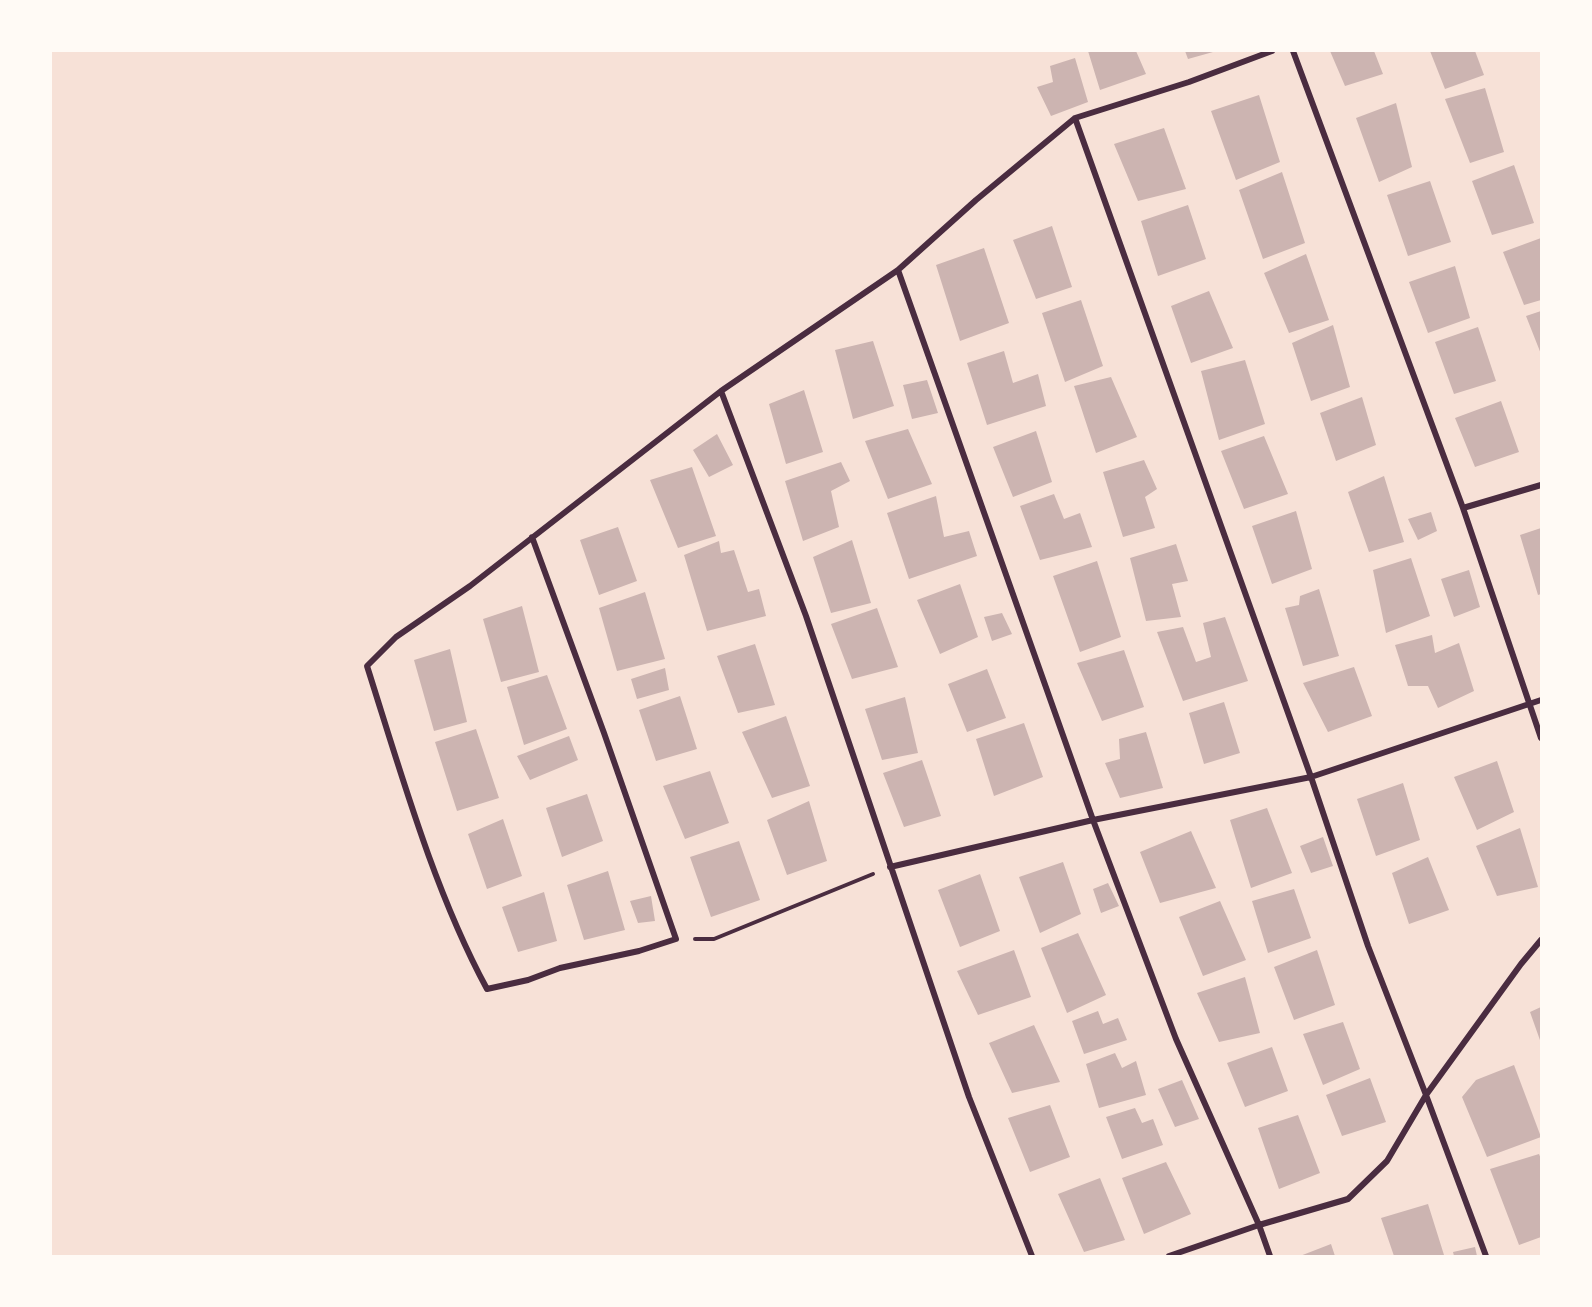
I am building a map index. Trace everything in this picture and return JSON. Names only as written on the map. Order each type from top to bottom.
[{"type":"street","points":[[532,537],[676,939],[639,951],[560,968],[528,980],[487,989],[467,951],[420,829],[367,666],[396,637],[470,586],[532,537],[721,391],[898,270],[976,200],[1075,118],[1189,82],[1272,51]]},
{"type":"street","points":[[1293,51],[1463,508],[1541,738]]},
{"type":"street","points":[[1075,118],[1311,777],[1368,946],[1485,1256]]},
{"type":"street","points":[[898,270],[1094,820],[1176,1039],[1259,1225],[1270,1256]]},
{"type":"street","points":[[721,391],[806,615],[969,1097],[1032,1256]]},
{"type":"street","points":[[1463,508],[1541,485]]},
{"type":"street","points":[[890,867],[1094,820],[1311,777],[1541,700]]},
{"type":"street","points":[[1169,1256],[1259,1225],[1348,1199],[1387,1161],[1426,1095],[1541,940]]},
{"type":"path","points":[[676,939],[714,939],[890,867]]},
{"type":"building","points":[[1088,51],[1136,51],[1146,74],[1100,90]]},
{"type":"building","points":[[1185,51],[1213,51],[1213,52],[1188,59]]},
{"type":"building","points":[[1330,51],[1374,51],[1383,74],[1345,86]]},
{"type":"building","points":[[1430,51],[1475,51],[1484,75],[1445,89]]},
{"type":"building","points":[[1075,58],[1088,102],[1051,116],[1037,87],[1053,82],[1050,66]]},
{"type":"building","points":[[1485,88],[1504,152],[1470,163],[1445,99]]},
{"type":"building","points":[[1259,95],[1280,162],[1236,180],[1211,111]]},
{"type":"building","points":[[1396,103],[1412,167],[1379,182],[1356,118]]},
{"type":"building","points":[[1164,128],[1186,189],[1138,201],[1114,144]]},
{"type":"building","points":[[1514,165],[1534,223],[1492,235],[1472,181]]},
{"type":"building","points":[[1282,172],[1305,243],[1263,259],[1239,190]]},
{"type":"building","points":[[1430,181],[1451,242],[1408,256],[1387,195]]},
{"type":"building","points":[[1188,205],[1206,259],[1158,276],[1141,221]]},
{"type":"building","points":[[1052,226],[1072,287],[1036,299],[1013,240]]},
{"type":"building","points":[[1541,238],[1541,300],[1524,305],[1503,252]]},
{"type":"building","points":[[984,248],[1009,323],[960,341],[936,265]]},
{"type":"building","points":[[1306,254],[1329,320],[1289,333],[1264,273]]},
{"type":"building","points":[[1455,266],[1470,318],[1428,333],[1409,282]]},
{"type":"building","points":[[1209,291],[1233,348],[1191,363],[1171,306]]},
{"type":"building","points":[[1081,300],[1103,366],[1065,382],[1042,313]]},
{"type":"building","points":[[1541,311],[1541,354],[1526,316]]},
{"type":"building","points":[[1333,325],[1350,387],[1311,401],[1292,343]]},
{"type":"building","points":[[1478,327],[1496,381],[1454,394],[1435,342]]},
{"type":"building","points":[[873,341],[894,406],[853,419],[835,350]]},
{"type":"building","points":[[1004,351],[1013,383],[1038,374],[1046,406],[987,425],[967,363]]},
{"type":"building","points":[[1245,360],[1265,424],[1219,440],[1201,371]]},
{"type":"building","points":[[1111,377],[1137,437],[1096,453],[1074,386]]},
{"type":"building","points":[[927,380],[938,413],[912,419],[903,385]]},
{"type":"building","points":[[804,390],[823,452],[786,464],[769,404]]},
{"type":"building","points":[[1362,397],[1376,445],[1336,461],[1320,413]]},
{"type":"building","points":[[1501,401],[1519,452],[1475,467],[1455,418]]},
{"type":"building","points":[[908,429],[932,484],[888,499],[865,441]]},
{"type":"building","points":[[1036,431],[1052,482],[1013,497],[993,447]]},
{"type":"building","points":[[717,434],[733,465],[709,477],[693,450]]},
{"type":"building","points":[[1264,436],[1288,494],[1244,509],[1221,451]]},
{"type":"building","points":[[1144,460],[1157,489],[1145,497],[1155,528],[1123,537],[1103,472]]},
{"type":"building","points":[[841,462],[850,481],[831,491],[839,527],[803,541],[785,481]]},
{"type":"building","points":[[692,467],[716,536],[678,548],[650,480]]},
{"type":"building","points":[[1384,476],[1404,542],[1369,552],[1348,492]]},
{"type":"building","points":[[1054,494],[1064,519],[1080,513],[1092,547],[1040,560],[1020,506]]},
{"type":"building","points":[[936,496],[944,537],[969,531],[977,556],[909,579],[887,513]]},
{"type":"building","points":[[1296,511],[1312,569],[1272,584],[1252,526]]},
{"type":"building","points":[[1431,512],[1437,531],[1418,540],[1408,519]]},
{"type":"building","points":[[618,527],[637,581],[599,595],[580,540]]},
{"type":"building","points":[[1541,528],[1541,594],[1538,595],[1520,535]]},
{"type":"building","points":[[852,540],[871,603],[831,613],[813,557]]},
{"type":"building","points":[[719,541],[721,553],[734,550],[748,592],[759,589],[766,616],[707,631],[684,555]]},
{"type":"building","points":[[1176,544],[1188,581],[1172,584],[1181,617],[1146,621],[1130,558]]},
{"type":"building","points":[[1411,558],[1430,616],[1386,633],[1373,570]]},
{"type":"building","points":[[1097,561],[1121,637],[1080,652],[1053,576]]},
{"type":"building","points":[[1469,570],[1480,607],[1454,617],[1441,579]]},
{"type":"building","points":[[960,584],[978,637],[940,654],[917,600]]},
{"type":"building","points":[[1319,589],[1339,656],[1303,666],[1285,608],[1299,605],[1300,596]]},
{"type":"building","points":[[645,592],[665,659],[617,671],[599,608]]},
{"type":"building","points":[[522,606],[539,672],[501,682],[483,619]]},
{"type":"building","points":[[877,608],[898,667],[852,679],[831,624]]},
{"type":"building","points":[[1002,613],[1012,634],[992,641],[984,617]]},
{"type":"building","points":[[1225,617],[1248,681],[1183,701],[1157,632],[1183,627],[1196,662],[1211,657],[1203,623]]},
{"type":"building","points":[[1432,635],[1435,653],[1459,643],[1474,691],[1438,708],[1428,686],[1408,686],[1395,645]]},
{"type":"building","points":[[755,644],[775,705],[738,713],[717,656]]},
{"type":"building","points":[[450,649],[467,722],[434,731],[414,660]]},
{"type":"building","points":[[1124,650],[1144,707],[1102,721],[1077,663]]},
{"type":"building","points":[[1354,667],[1372,716],[1328,732],[1303,683]]},
{"type":"building","points":[[665,668],[669,690],[637,699],[631,679]]},
{"type":"building","points":[[987,669],[1006,718],[967,732],[948,684]]},
{"type":"building","points":[[547,675],[567,729],[524,745],[507,687]]},
{"type":"building","points":[[680,696],[697,749],[656,761],[639,710]]},
{"type":"building","points":[[905,697],[918,753],[882,760],[865,709]]},
{"type":"building","points":[[1224,702],[1240,753],[1204,764],[1189,713]]},
{"type":"building","points":[[786,716],[810,786],[772,798],[742,732]]},
{"type":"building","points":[[1024,723],[1043,777],[994,796],[976,739]]},
{"type":"building","points":[[476,729],[499,798],[457,811],[435,742]]},
{"type":"building","points":[[1146,732],[1163,788],[1120,798],[1105,763],[1120,759],[1119,739]]},
{"type":"building","points":[[569,736],[578,760],[530,780],[517,756]]},
{"type":"building","points":[[922,760],[941,816],[904,827],[883,773]]},
{"type":"building","points":[[1497,761],[1514,812],[1477,830],[1454,777]]},
{"type":"building","points":[[710,771],[729,823],[685,839],[663,786]]},
{"type":"building","points":[[1403,783],[1420,840],[1376,856],[1357,799]]},
{"type":"building","points":[[587,794],[603,841],[562,857],[546,808]]},
{"type":"building","points":[[809,801],[827,861],[787,875],[767,820]]},
{"type":"building","points":[[1267,808],[1292,873],[1251,888],[1230,820]]},
{"type":"building","points":[[503,819],[522,876],[487,889],[468,834]]},
{"type":"building","points":[[1520,828],[1538,887],[1497,896],[1476,846]]},
{"type":"building","points":[[1191,831],[1216,888],[1160,903],[1140,852]]},
{"type":"building","points":[[1323,837],[1333,866],[1311,873],[1300,846]]},
{"type":"building","points":[[739,841],[760,900],[711,917],[690,857]]},
{"type":"building","points":[[1428,857],[1449,910],[1409,924],[1392,873]]},
{"type":"building","points":[[1063,862],[1081,914],[1040,933],[1019,877]]},
{"type":"building","points":[[608,871],[625,930],[584,940],[567,885]]},
{"type":"building","points":[[980,874],[1000,931],[960,947],[938,890]]},
{"type":"building","points":[[1108,883],[1119,906],[1101,913],[1093,889]]},
{"type":"building","points":[[1294,889],[1311,938],[1268,953],[1252,901]]},
{"type":"building","points":[[544,892],[557,941],[518,952],[502,907]]},
{"type":"building","points":[[651,896],[655,921],[638,923],[630,901]]},
{"type":"building","points":[[1220,901],[1246,960],[1203,976],[1179,917]]},
{"type":"building","points":[[1078,933],[1106,995],[1067,1013],[1041,948]]},
{"type":"building","points":[[1014,950],[1031,997],[978,1015],[957,971]]},
{"type":"building","points":[[1317,950],[1335,1005],[1294,1020],[1274,967]]},
{"type":"building","points":[[1245,977],[1260,1033],[1219,1042],[1197,993]]},
{"type":"building","points":[[1541,1007],[1541,1043],[1530,1012]]},
{"type":"building","points":[[1098,1011],[1103,1024],[1118,1018],[1127,1040],[1084,1054],[1072,1021]]},
{"type":"building","points":[[1343,1022],[1360,1069],[1323,1085],[1303,1034]]},
{"type":"building","points":[[1034,1025],[1060,1082],[1012,1093],[989,1043]]},
{"type":"building","points":[[1272,1047],[1288,1091],[1245,1107],[1227,1063]]},
{"type":"building","points":[[1115,1053],[1122,1068],[1136,1061],[1146,1095],[1099,1108],[1086,1064]]},
{"type":"building","points":[[1514,1065],[1541,1137],[1487,1157],[1462,1097],[1476,1080]]},
{"type":"building","points":[[1370,1078],[1386,1122],[1342,1136],[1326,1095]]},
{"type":"building","points":[[1182,1080],[1199,1119],[1175,1127],[1158,1089]]},
{"type":"building","points":[[1050,1105],[1070,1157],[1030,1172],[1008,1118]]},
{"type":"building","points":[[1135,1108],[1142,1123],[1153,1119],[1163,1145],[1122,1159],[1106,1117]]},
{"type":"building","points":[[1298,1115],[1320,1173],[1279,1189],[1258,1128]]},
{"type":"building","points":[[1539,1154],[1541,1159],[1541,1237],[1519,1245],[1490,1169]]},
{"type":"building","points":[[1166,1162],[1191,1214],[1144,1234],[1122,1178]]},
{"type":"building","points":[[1100,1178],[1125,1240],[1084,1252],[1058,1194]]},
{"type":"building","points":[[1428,1204],[1444,1255],[1394,1256],[1381,1218]]},
{"type":"building","points":[[1331,1244],[1335,1256],[1300,1256]]},
{"type":"building","points":[[1475,1247],[1477,1256],[1454,1256],[1453,1252]]}]
